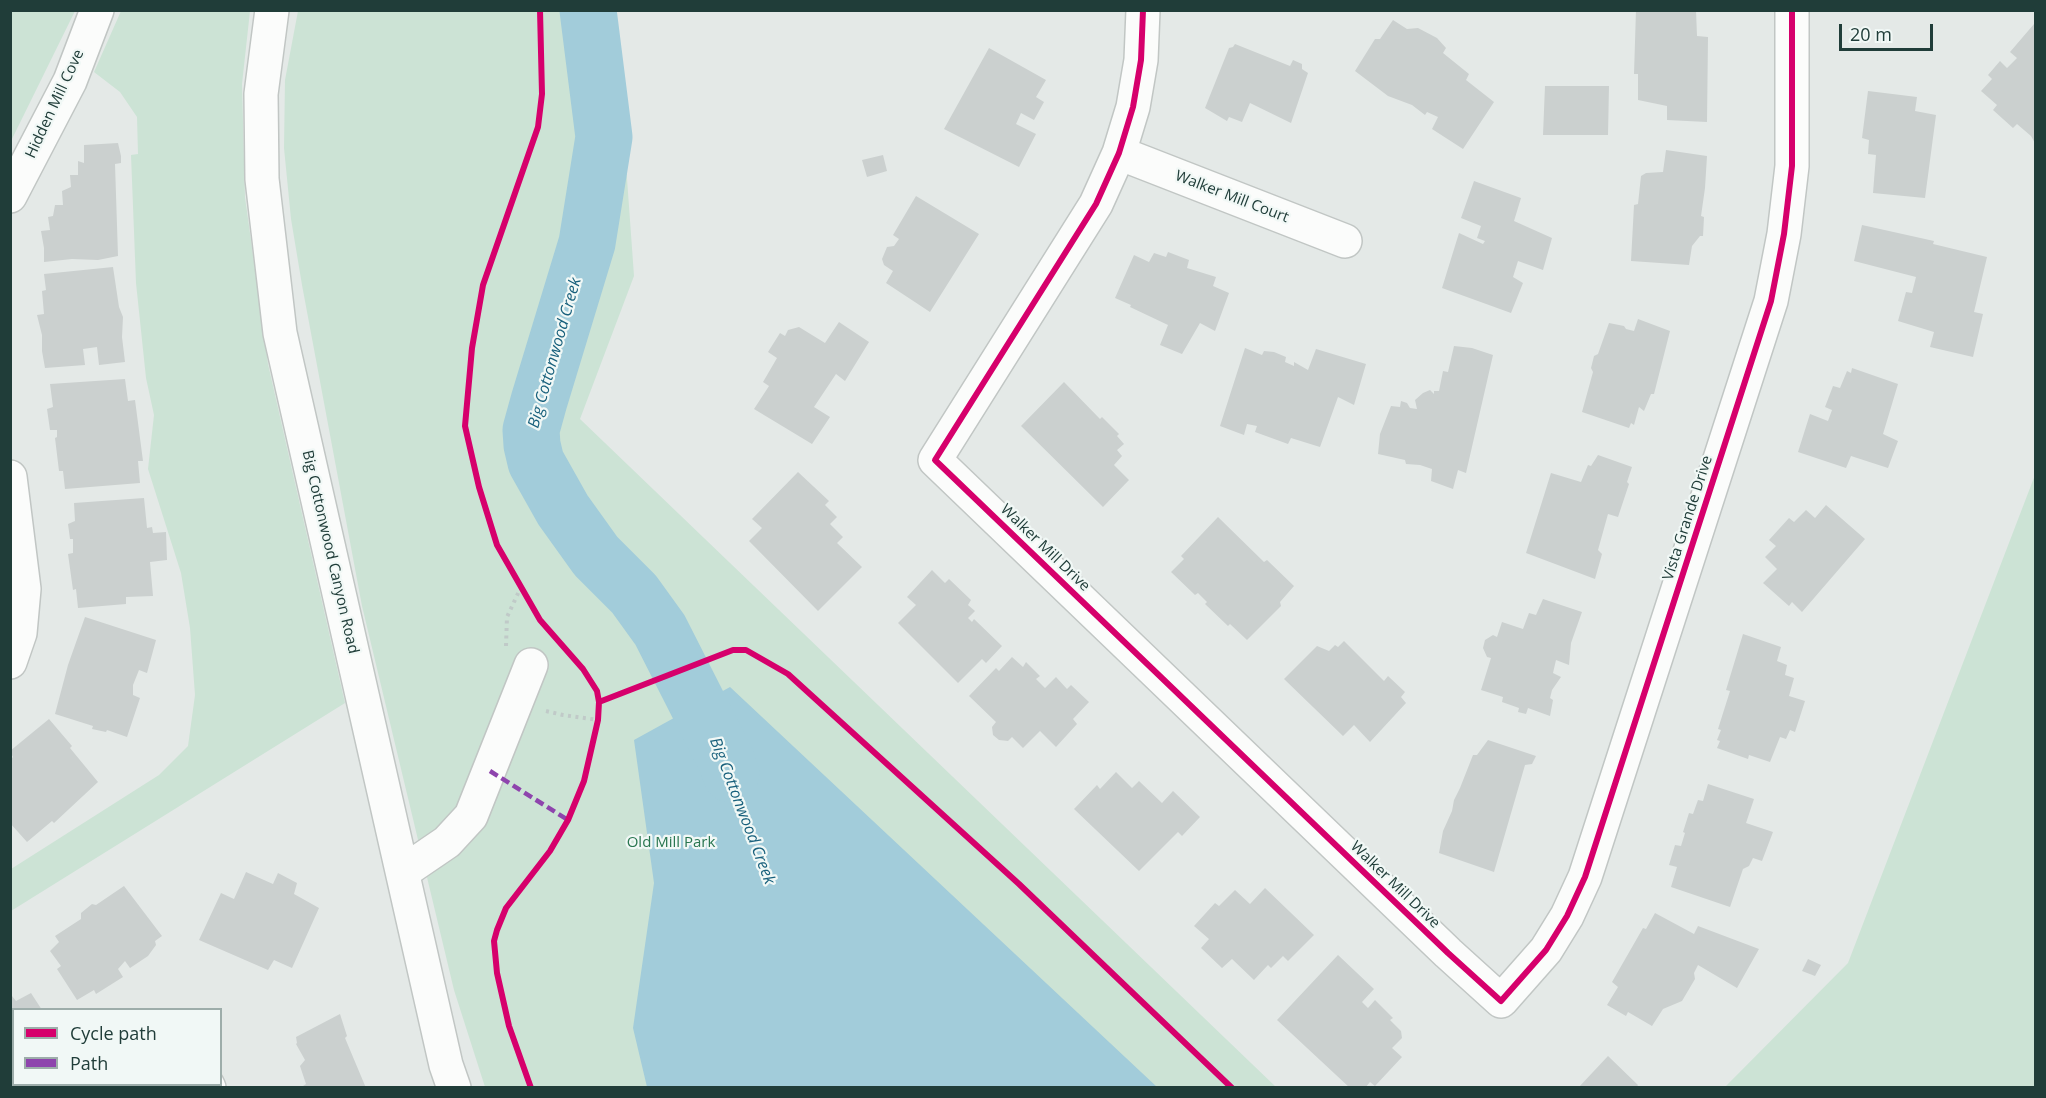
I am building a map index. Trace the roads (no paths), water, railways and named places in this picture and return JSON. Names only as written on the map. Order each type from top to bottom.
[{"type":"street","name":"Hidden Mill Cove","points":[[10,196],[70,81],[97,10]]},
{"type":"street","name":"Big Cottonwood Canyon Road","points":[[272,10],[261,94],[262,179],[280,333],[446,1065],[454,1088]]},
{"type":"street","name":"Walker Mill Drive","points":[[1143,10],[1141,60],[1137,84],[1133,107],[1119,153],[1095,204],[935,460],[1448,953],[1501,1001]]},
{"type":"street","name":"Vista Grande Drive","points":[[1501,1001],[1546,950],[1567,916],[1585,877],[1771,301],[1784,234],[1792,166],[1792,10]]},
{"type":"street","name":"Walker Mill Court","points":[[1119,153],[1345,241]]},
{"type":"street","points":[[10,477],[24,589],[20,633],[10,662]]},
{"type":"street","points":[[403,872],[447,842],[471,816],[524,683]]},
{"type":"water","points":[[730,687],[1157,1087],[647,1087],[633,1028],[654,883],[634,740]]},
{"type":"waterway","name":"Big Cottonwood Creek","points":[[588,10],[604,137],[587,243],[531,430],[532,445],[536,462],[563,510],[596,556],[634,594],[660,630],[731,774]]},
{"type":"park label","name":"Old Mill Park","points":[[671,843]]}]
